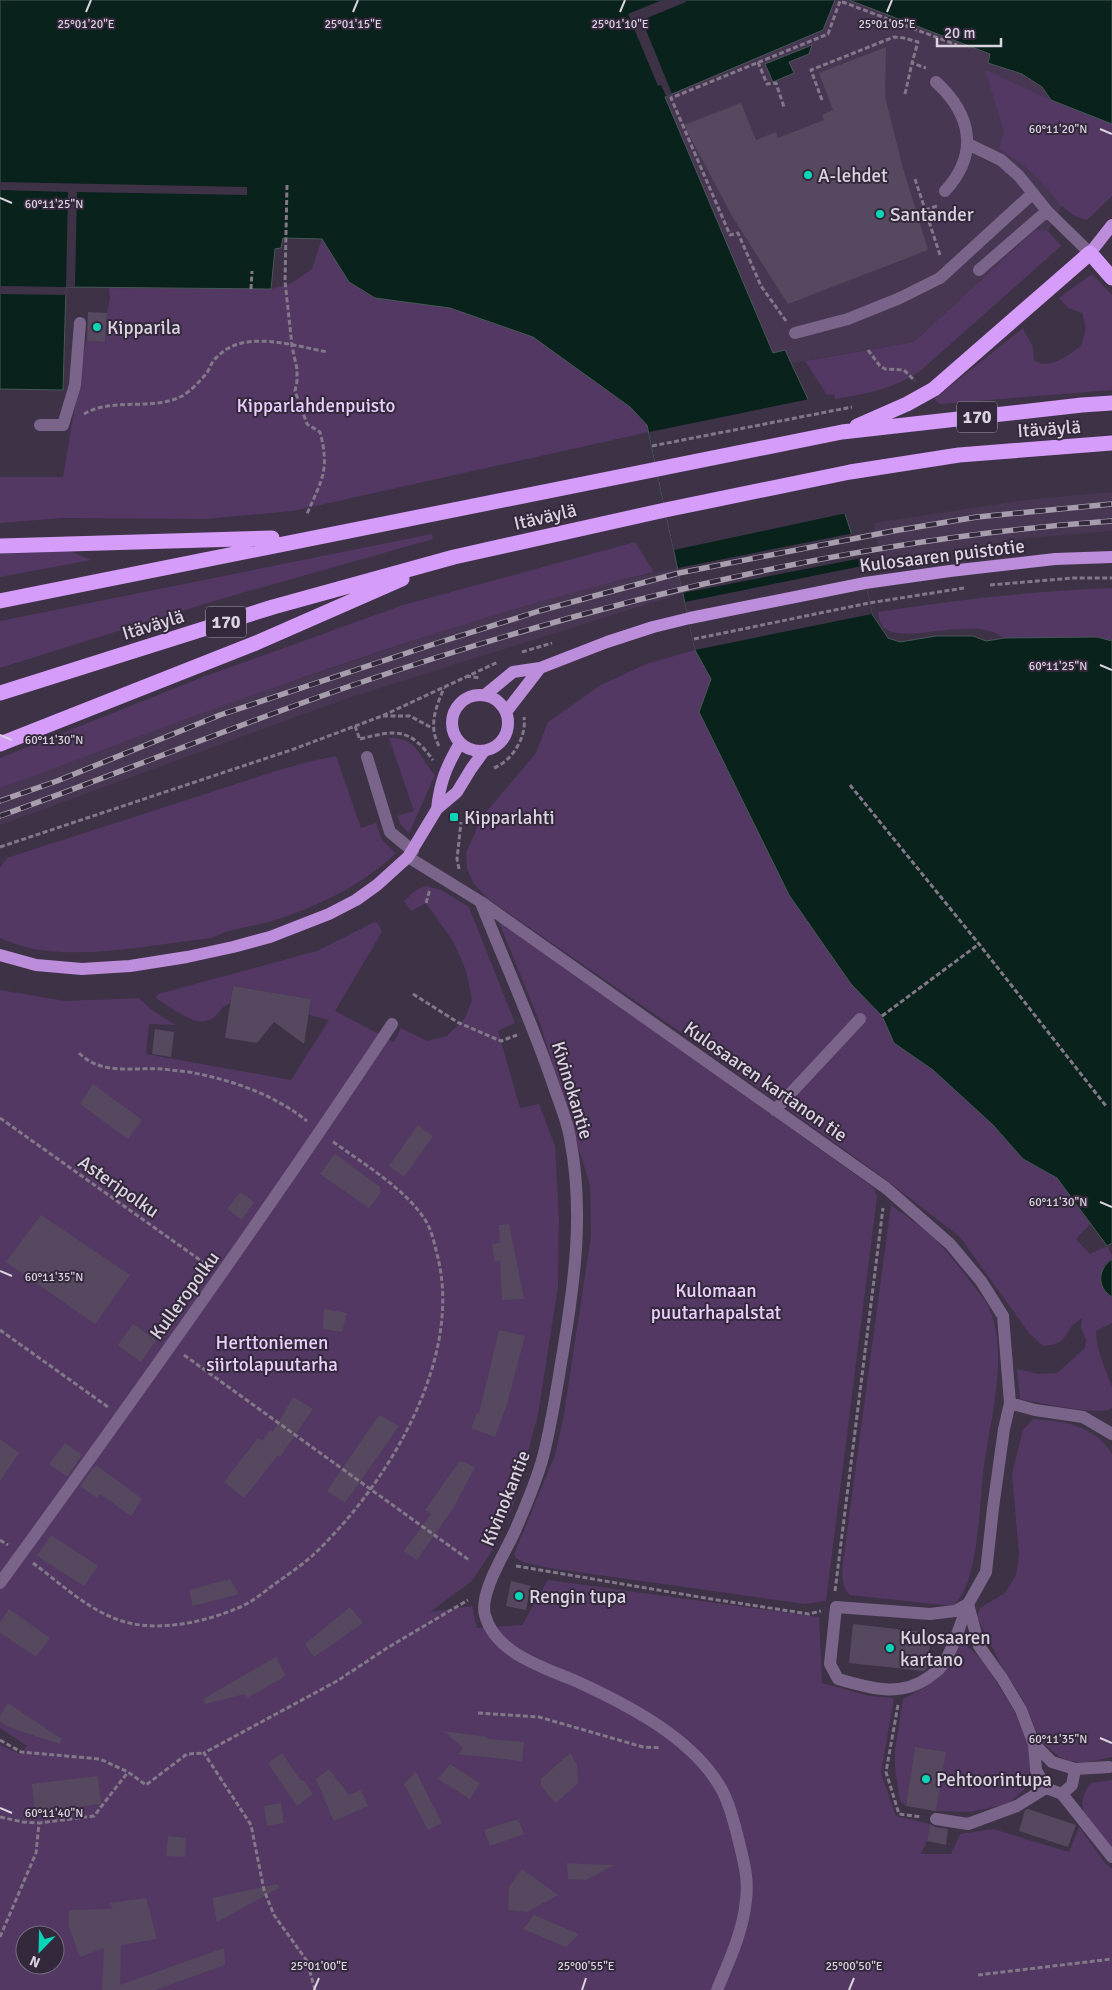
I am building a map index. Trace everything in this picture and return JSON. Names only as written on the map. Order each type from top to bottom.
[{"type":"highway","points":[[842,432],[907,404],[934,389],[1090,253],[1112,278]]},
{"type":"highway","name":"Itäväylä","points":[[0,601],[842,432],[1112,403]]},
{"type":"highway","name":"Itäväylä","points":[[0,693],[273,608],[454,557],[665,510],[850,472],[959,455],[1112,443]]},
{"type":"highway","points":[[0,546],[313,537]]},
{"type":"highway","points":[[0,744],[256,643],[454,557]]},
{"type":"main road","points":[[1090,253],[1112,225]]},
{"type":"main road","points":[[1090,253],[1112,240]]},
{"type":"main road","name":"Kulosaaren puistotie","points":[[485,695],[513,672],[540,668],[607,642],[690,618],[865,583],[1000,564],[1112,557]]},
{"type":"main road","points":[[506,712],[540,668]]},
{"type":"main road","points":[[473,695],[485,695],[498,701],[506,712],[508,725],[504,737],[496,746],[484,751],[471,750],[460,743],[453,734],[454,710],[462,701],[473,695]]},
{"type":"main road","points":[[437,809],[439,785],[460,743]]},
{"type":"main road","points":[[0,955],[36,965],[82,969],[130,966],[233,947],[270,937],[329,914],[363,895],[411,854],[437,809],[458,792],[484,751]]},
{"type":"street","points":[[936,82],[947,92],[962,116],[965,122],[968,144],[962,167],[955,180],[945,192]]},
{"type":"street","points":[[968,144],[1001,160],[1019,176],[1047,211],[1090,253]]},
{"type":"street","points":[[795,333],[857,316],[940,278],[1033,193]]},
{"type":"street","points":[[980,270],[1047,211]]},
{"type":"street","points":[[40,425],[63,425],[75,385],[80,323]]},
{"type":"street","name":"Kulosaaren kartanon tie","points":[[367,757],[390,832],[411,854],[886,1188],[950,1244],[981,1281],[1003,1316],[1010,1403],[998,1473],[986,1572],[968,1604],[951,1647],[940,1668],[920,1684],[900,1690]]},
{"type":"street","name":"Kivinokantie","points":[[481,902],[534,1029],[570,1136],[577,1184],[578,1243],[568,1322],[550,1430],[542,1462],[526,1506],[487,1588],[484,1612],[490,1628],[502,1644],[534,1663],[582,1684],[629,1708],[669,1732],[707,1769],[722,1791],[731,1814],[747,1872],[746,1899],[737,1942],[717,1990]]},
{"type":"street","points":[[775,1110],[860,1019]]},
{"type":"street","name":"Kulleropolku","points":[[0,1583],[221,1276],[392,1024]]},
{"type":"street","points":[[1010,1403],[1035,1410],[1083,1417],[1112,1434]]},
{"type":"street","points":[[900,1690],[870,1688],[838,1679],[830,1664],[836,1607],[930,1614],[955,1611],[968,1604],[979,1646],[1002,1678],[1021,1710],[1034,1744],[1036,1770],[1046,1788],[1062,1794],[1112,1857]]},
{"type":"street","points":[[1034,1744],[1052,1762],[1075,1769],[1109,1767]]},
{"type":"street","points":[[1062,1794],[1072,1785],[1075,1769]]},
{"type":"street","points":[[936,1819],[968,1824],[1017,1806],[1046,1788]]},
{"type":"path","points":[[795,333],[761,286],[738,233],[730,235],[671,98],[828,34],[840,1],[957,45]]},
{"type":"path","points":[[822,100],[811,70],[894,37],[918,42],[904,94]]},
{"type":"path","points":[[758,62],[768,84],[776,83],[784,107]]},
{"type":"path","points":[[912,63],[934,73],[936,82]]},
{"type":"path","points":[[915,179],[946,273]]},
{"type":"path","points":[[287,185],[285,281],[296,369],[297,381],[295,391],[307,424],[320,432],[325,450],[326,465],[307,514]]},
{"type":"path","points":[[251,289],[252,271]]},
{"type":"path","points":[[63,425],[96,407],[158,403],[182,397],[206,374],[214,358],[237,343],[267,340],[328,352]]},
{"type":"path","points":[[868,350],[880,366],[885,369],[904,370],[916,381]]},
{"type":"path","points":[[908,386],[923,376]]},
{"type":"path","points":[[652,446],[861,405]]},
{"type":"path","points":[[985,586],[1073,578],[1112,578]]},
{"type":"path","points":[[694,639],[870,603],[965,588]]},
{"type":"path","points":[[0,846],[294,749],[382,716],[466,676]]},
{"type":"path","points":[[382,716],[410,716],[432,728],[436,707],[445,687]]},
{"type":"path","points":[[488,770],[502,764],[516,751],[525,724]]},
{"type":"path","points":[[360,739],[390,732],[404,734],[417,742],[438,768],[445,772]]},
{"type":"path","points":[[850,785],[979,944],[1106,1106]]},
{"type":"path","points":[[461,822],[457,859],[462,881],[468,894]]},
{"type":"path","points":[[882,1016],[979,944]]},
{"type":"path","points":[[413,994],[459,1023],[501,1041],[534,1029]]},
{"type":"path","points":[[21,1554],[94,1608],[112,1617],[134,1624],[154,1626],[201,1620],[240,1607],[310,1558],[342,1525],[370,1488],[393,1454],[407,1428],[431,1369],[442,1317],[442,1274],[430,1232],[417,1207],[402,1193],[294,1111],[246,1086],[190,1073],[162,1069],[107,1068],[83,1057],[79,1053]]},
{"type":"path","name":"Asteripolku","points":[[0,1118],[221,1276]]},
{"type":"path","points":[[498,1563],[809,1614],[836,1607],[835,1591],[886,1188]]},
{"type":"path","points":[[0,1330],[121,1416]]},
{"type":"path","points":[[171,1346],[469,1560]]},
{"type":"path","points":[[0,1740],[21,1752],[100,1759],[128,1772],[146,1785],[187,1754],[204,1753],[337,1681],[387,1648],[487,1588]]},
{"type":"path","points":[[900,1690],[886,1772],[899,1814],[936,1819]]},
{"type":"path","points":[[478,1713],[539,1717],[643,1747],[667,1748],[693,1754]]},
{"type":"path","points":[[204,1753],[251,1824],[264,1890],[274,1916],[306,1961],[315,1990]]},
{"type":"path","points":[[0,1817],[39,1823],[94,1816],[128,1772]]},
{"type":"path","points":[[0,1936],[36,1853],[39,1823]]},
{"type":"path","points":[[978,1975],[1112,1959]]},
{"type":"shaded area","points":[[0,0],[835,0],[823,30],[665,97],[773,353],[785,350],[807,397],[862,566],[872,614],[888,638],[900,642],[936,636],[973,636],[986,641],[1005,638],[1097,637],[1112,641],[1112,1243],[1107,1246],[1057,1178],[1023,1159],[993,1125],[933,1070],[894,1043],[882,1016],[851,984],[789,895],[699,712],[711,679],[695,650],[647,425],[630,407],[533,337],[450,308],[375,298],[349,282],[322,239],[283,238],[281,248],[275,249],[271,289],[66,287],[63,390],[0,389]]},
{"type":"shaded area","points":[[835,0],[849,0],[990,54],[988,63],[1022,74],[1042,87],[1051,100],[1109,123],[1048,231],[1035,230],[914,342],[791,363],[785,350],[773,353],[664,97],[823,31]]},
{"type":"shaded area","points":[[849,0],[1112,0],[1112,124],[1051,100],[1042,87],[1022,74],[988,63],[990,54]]},
{"type":"shaded area","points":[[812,45],[809,54],[789,62],[794,73],[773,82],[765,64]]},
{"type":"shaded area","points":[[1112,492],[1112,531],[1026,538],[881,562],[874,523],[1025,500]]},
{"type":"shaded area","points":[[678,568],[683,593],[345,699],[0,825],[0,788],[227,704],[451,628],[578,590]]},
{"type":"shaded area","points":[[1112,1259],[1112,1297],[1103,1288],[1101,1278],[1104,1268]]},
{"type":"green space","points":[[1112,56],[1112,196],[1087,220],[1079,218],[1065,209],[1037,177],[999,149],[1004,131],[985,70],[1088,115]]},
{"type":"green space","name":"Kipparlahdenpuisto","points":[[413,226],[631,407],[647,425],[649,432],[293,511],[205,519],[63,518],[0,523],[0,477],[63,477],[86,341],[105,342],[110,298],[109,288],[271,289],[292,283],[312,269],[322,239]]},
{"type":"green space","points":[[1035,230],[1048,231],[1061,246],[919,372],[899,383],[868,393],[835,399],[834,394],[827,395],[805,361],[914,342]]},
{"type":"green space","points":[[1092,274],[1112,295],[1112,390],[940,404],[934,399],[1023,328],[1032,345],[1034,360],[1040,363],[1046,364],[1058,361],[1081,346],[1086,328],[1082,313],[1068,308],[1059,298]]},
{"type":"green space","points":[[432,534],[433,539],[214,601],[0,668],[0,621]]},
{"type":"green space","points":[[635,542],[654,572],[546,600],[386,649],[199,714],[0,788],[0,758],[203,677],[403,605]]},
{"type":"green space","points":[[70,551],[91,560],[0,577],[0,554]]},
{"type":"green space","points":[[1112,588],[1112,676],[936,636],[973,636],[986,641],[1004,638],[990,631],[974,628],[902,634],[890,631],[881,624],[878,612],[1053,591]]},
{"type":"green space","points":[[695,650],[711,679],[851,984],[882,1016],[894,1043],[1050,1142],[1042,1170],[1057,1178],[1090,1224],[1076,1239],[1090,1254],[1107,1246],[1112,1255],[1112,1259],[1104,1265],[1107,1294],[1112,1297],[1112,1323],[1096,1331],[1097,1344],[1112,1387],[1112,1408],[1096,1411],[1083,1410],[1020,1399],[1017,1369],[1038,1374],[1057,1373],[1085,1348],[1086,1340],[1081,1328],[1082,1318],[1072,1326],[1059,1342],[1043,1346],[1029,1333],[960,1237],[881,1176],[689,1038],[488,899],[473,883],[467,868],[466,853],[482,817],[536,753],[548,722],[601,685],[646,664]]},
{"type":"green space","points":[[389,738],[406,741],[412,745],[435,775],[409,833],[401,825],[397,816],[414,811]]},
{"type":"green space","points":[[336,756],[361,828],[376,823],[382,840],[396,853],[355,885],[308,908],[212,938],[123,950],[55,952],[21,946],[0,938],[0,868],[7,858],[279,770]]},
{"type":"green space","name":"Herttoniemen siirtolapuutarha","points":[[426,886],[441,890],[469,907],[515,1023],[498,1031],[520,1108],[539,1104],[555,1146],[559,1217],[558,1286],[538,1415],[513,1505],[493,1549],[472,1581],[430,1612],[472,1606],[477,1628],[522,1625],[548,1580],[819,1617],[822,1683],[870,1696],[894,1698],[881,1773],[896,1816],[930,1824],[927,1841],[921,1854],[951,1854],[960,1834],[993,1829],[1069,1852],[1079,1827],[1105,1863],[1112,1869],[1112,1990],[0,1990],[0,1745],[20,1754],[27,1746],[0,1728],[0,990],[65,1001],[139,998],[152,1010],[176,1025],[149,1024],[146,1054],[291,1080],[329,1020],[309,1015],[311,999],[233,986],[230,1003],[209,1020],[196,1021],[156,998],[158,994],[317,951],[374,922],[378,923],[382,932],[335,1011],[394,1042],[401,1028],[427,1041],[447,1036],[465,1018],[472,1000],[466,971],[454,943],[426,903],[411,911],[404,901],[416,890]]},
{"type":"green space","name":"Kulomaan puutarhapalstat","points":[[498,920],[873,1187],[877,1197],[826,1601],[804,1604],[549,1568],[523,1562],[516,1558],[514,1554],[555,1455],[563,1420],[591,1236],[590,1185],[540,1023]]},
{"type":"green space","points":[[891,1205],[939,1243],[986,1302],[995,1326],[998,1346],[998,1368],[983,1473],[976,1544],[967,1582],[961,1597],[952,1606],[850,1595],[844,1586],[843,1580],[842,1569]]},
{"type":"green space","points":[[1033,1419],[1056,1421],[1078,1426],[1097,1437],[1112,1454],[1112,1757],[1083,1763],[1060,1757],[1041,1742],[1023,1700],[1001,1665],[977,1617],[980,1608],[1005,1593],[1016,1575],[1019,1555],[1012,1474],[1023,1430]]},
{"type":"green space","points":[[961,1640],[985,1663],[1014,1711],[1029,1744],[1030,1768],[1028,1786],[1008,1804],[970,1812],[936,1811],[945,1753],[915,1748],[906,1806],[900,1801],[895,1768],[895,1750],[903,1699],[924,1688],[945,1670]]},
{"type":"green space","points":[[1112,1780],[1112,1849],[1087,1819],[1083,1811],[1082,1802],[1091,1783]]},
{"type":"pier","points":[[662,0],[685,0],[686,2],[642,20],[672,94],[666,96],[661,85],[658,86],[628,14]]},
{"type":"pier","points":[[0,182],[247,187],[247,195],[77,192],[75,287],[66,287],[68,192],[0,190]]},
{"type":"pier","points":[[0,286],[66,287],[66,295],[0,294]]},
{"type":"pier","points":[[810,399],[847,513],[674,550],[649,432]]},
{"type":"pier","points":[[854,533],[862,558],[683,593],[678,568]]},
{"type":"pier","points":[[862,566],[872,614],[695,650],[685,602]]},
{"type":"building","name":"A-lehdet","points":[[886,47],[885,97],[903,168],[928,250],[788,304],[732,216],[684,125],[741,103],[756,140],[776,132],[778,138],[824,120],[822,115],[833,110],[819,73]]},
{"type":"building","name":"Kipparila","points":[[88,312],[107,313],[105,342],[87,341]]},
{"type":"building","points":[[233,986],[311,999],[304,1044],[274,1022],[257,1043],[225,1038]]},
{"type":"building","points":[[155,1029],[174,1032],[171,1057],[152,1054]]},
{"type":"building","points":[[93,1084],[142,1120],[128,1139],[80,1104]]},
{"type":"building","points":[[418,1125],[433,1136],[404,1177],[389,1166]]},
{"type":"building","points":[[335,1154],[380,1187],[380,1194],[369,1208],[320,1174]]},
{"type":"building","points":[[240,1192],[254,1202],[242,1220],[227,1209]]},
{"type":"building","points":[[41,1215],[130,1275],[95,1324],[6,1262]]},
{"type":"building","points":[[509,1224],[524,1299],[502,1300],[500,1260],[495,1262],[492,1244],[500,1243],[499,1225]]},
{"type":"building","points":[[324,1309],[347,1313],[342,1332],[323,1329]]},
{"type":"building","points":[[133,1324],[156,1340],[141,1362],[118,1345]]},
{"type":"building","points":[[499,1330],[525,1336],[507,1404],[495,1437],[471,1428],[477,1413],[479,1414]]},
{"type":"building","points":[[293,1397],[313,1409],[280,1457],[278,1455],[244,1498],[224,1482],[258,1438],[262,1441],[270,1430],[273,1432]]},
{"type":"building","points":[[379,1415],[399,1426],[345,1503],[327,1491]]},
{"type":"building","points":[[0,1439],[19,1453],[0,1481]]},
{"type":"building","points":[[65,1443],[82,1455],[67,1477],[49,1464]]},
{"type":"building","points":[[459,1462],[465,1462],[475,1467],[454,1507],[417,1560],[404,1551],[431,1514],[425,1510]]},
{"type":"building","points":[[96,1465],[142,1499],[131,1516],[100,1494],[97,1498],[80,1486]]},
{"type":"building","points":[[51,1535],[98,1566],[84,1586],[37,1556]]},
{"type":"building","points":[[230,1579],[239,1594],[193,1606],[189,1590]]},
{"type":"building","name":"Rengin tupa","points":[[511,1581],[531,1586],[526,1610],[506,1606]]},
{"type":"building","points":[[350,1607],[363,1623],[314,1657],[305,1644]]},
{"type":"building","points":[[9,1609],[50,1638],[36,1657],[0,1633],[0,1623]]},
{"type":"building","name":"Kulosaaren kartano","points":[[853,1624],[931,1633],[927,1668],[924,1671],[849,1663]]},
{"type":"building","points":[[276,1657],[286,1676],[247,1698],[245,1694],[205,1704],[203,1699]]},
{"type":"building","points":[[8,1703],[62,1739],[60,1744],[8,1727],[0,1721],[0,1716]]},
{"type":"building","points":[[444,1731],[487,1737],[487,1739],[524,1742],[522,1761],[458,1754],[463,1748]]},
{"type":"building","name":"Pehtoorintupa","points":[[915,1747],[946,1752],[936,1811],[906,1806]]},
{"type":"building","points":[[282,1753],[301,1781],[303,1780],[313,1794],[297,1806],[268,1763]]},
{"type":"building","points":[[570,1753],[577,1765],[578,1783],[556,1803],[541,1786],[541,1779]]},
{"type":"building","points":[[450,1764],[480,1783],[470,1799],[438,1779]]},
{"type":"building","points":[[329,1769],[349,1795],[361,1790],[368,1806],[334,1821],[316,1779]]},
{"type":"building","points":[[416,1772],[442,1823],[428,1830],[404,1784]]},
{"type":"building","points":[[98,1776],[101,1804],[35,1812],[32,1784]]},
{"type":"building","points":[[281,1803],[284,1823],[267,1826],[264,1806]]},
{"type":"building","points":[[1028,1809],[1076,1825],[1068,1847],[1019,1831],[1025,1810]]},
{"type":"building","points":[[518,1819],[524,1834],[490,1846],[484,1830]]},
{"type":"building","points":[[930,1824],[935,1827],[948,1829],[946,1845],[927,1841]]},
{"type":"building","points":[[168,1836],[186,1838],[185,1857],[166,1856]]},
{"type":"building","points":[[567,1863],[614,1865],[586,1880],[568,1879]]},
{"type":"building","points":[[522,1869],[558,1895],[527,1912],[508,1910],[509,1887]]},
{"type":"building","points":[[278,1884],[279,1888],[217,1922],[212,1898]]},
{"type":"building","points":[[146,1898],[157,1939],[121,1945],[120,1985],[224,1948],[225,1965],[155,1990],[102,1990],[104,1948],[80,1957],[69,1927],[69,1910],[113,1909],[110,1903]]},
{"type":"building","points":[[534,1915],[579,1934],[566,1947],[523,1929]]},
{"type":"railway","points":[[0,801],[57,781],[220,715],[539,611],[679,573],[893,531],[977,517],[1112,504]]},
{"type":"railway","points":[[0,816],[359,683],[543,625],[637,600],[825,558],[920,542],[1112,521]]},
{"type":"place","name":"A-lehdet","points":[[808,175]]},
{"type":"place","name":"Santander","points":[[880,214]]},
{"type":"place","name":"Kipparila","points":[[97,327]]},
{"type":"place","name":"Kipparlahti","points":[[454,817]]},
{"type":"place","name":"Rengin tupa","points":[[519,1596]]},
{"type":"place","name":"Kulosaaren kartano","points":[[890,1648]]},
{"type":"place","name":"Pehtoorintupa","points":[[926,1779]]}]
